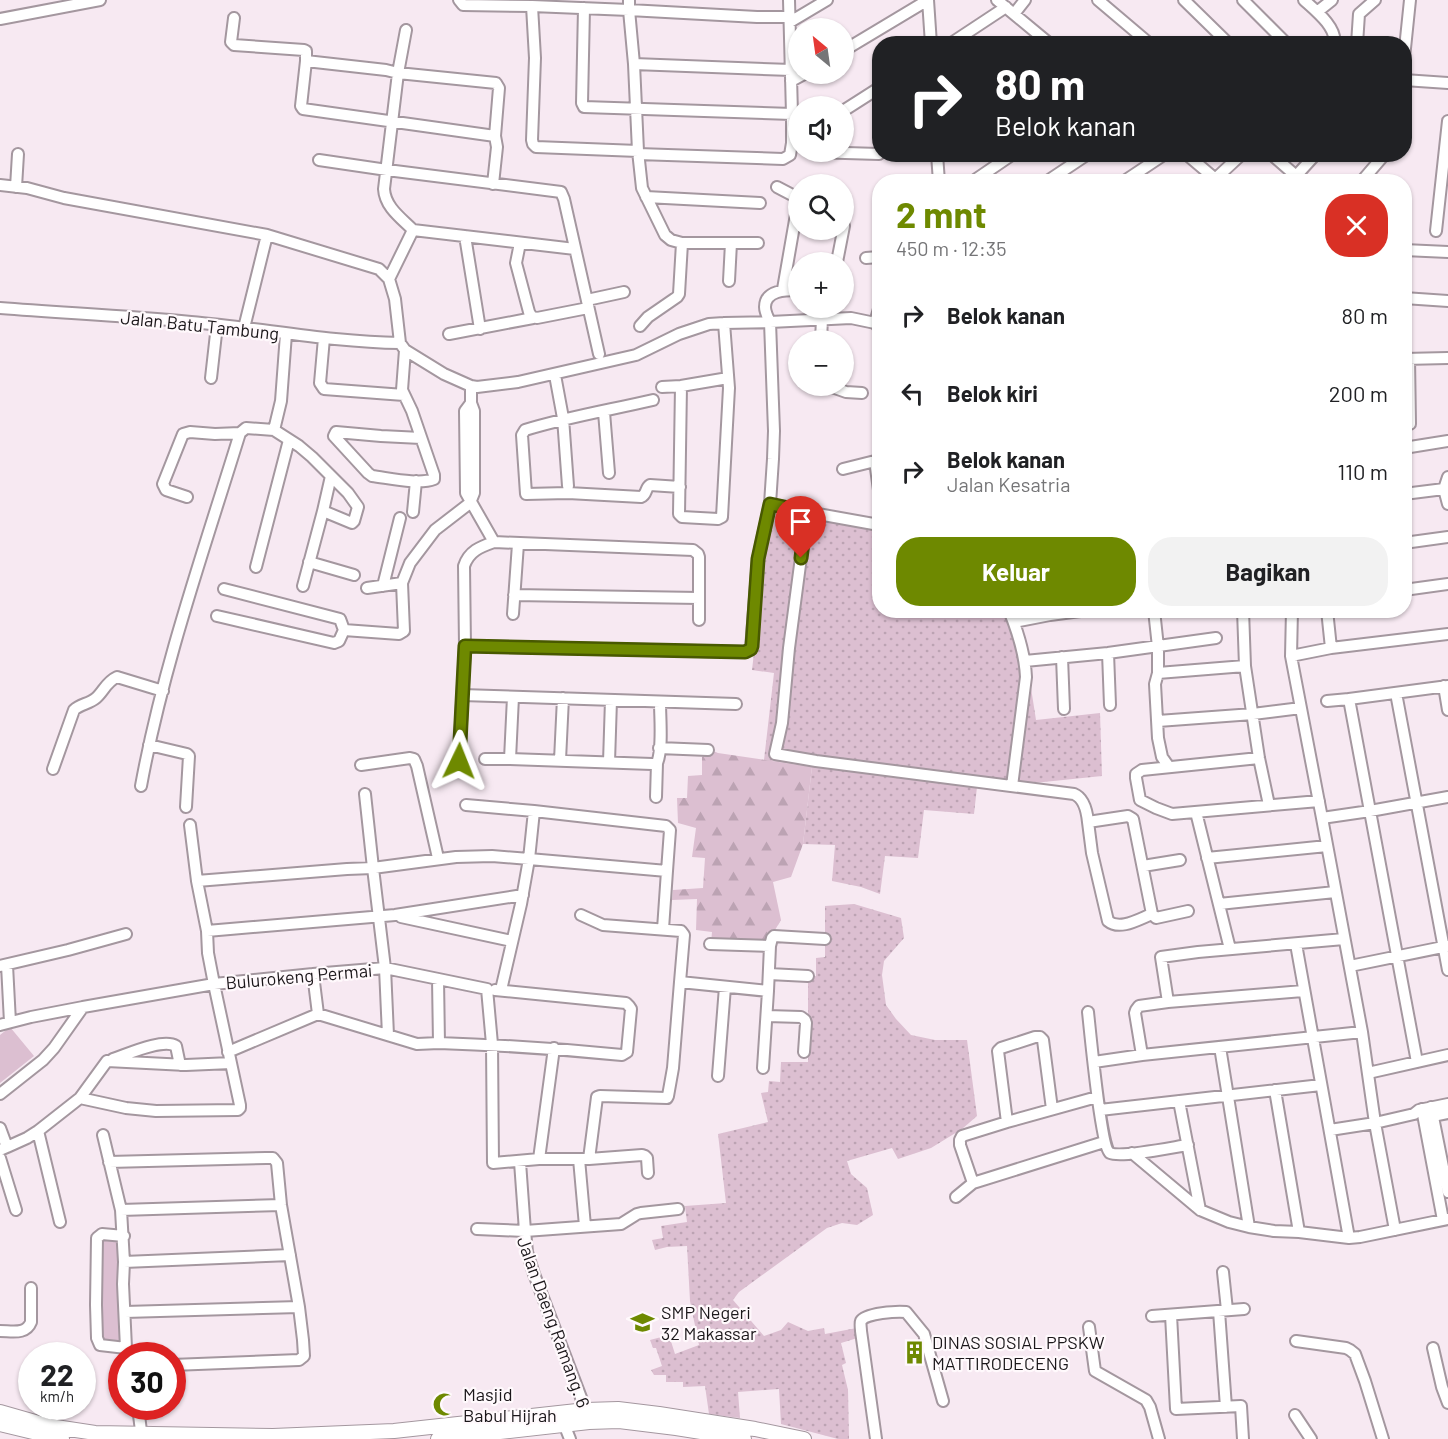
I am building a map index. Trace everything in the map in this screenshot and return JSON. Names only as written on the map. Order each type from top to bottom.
[{"type":"main road","points":[[0,1424],[23,1435],[95,1433],[142,1437],[208,1437],[394,1435],[503,1426],[588,1416],[618,1409],[711,1428],[797,1438]]},
{"type":"main road","points":[[0,1412],[62,1439]]},
{"type":"main road","points":[[438,1439],[503,1426]]},
{"type":"main road","points":[[711,1428],[744,1439]]},
{"type":"street","points":[[0,19],[100,0]]},
{"type":"street","points":[[459,0],[463,4],[584,8],[629,5],[788,20]]},
{"type":"street","points":[[789,0],[790,18]]},
{"type":"street","points":[[794,18],[827,0]]},
{"type":"street","points":[[854,44],[928,0],[930,36]]},
{"type":"street","points":[[962,36],[1006,7],[1025,0]]},
{"type":"street","points":[[1098,0],[1141,36]]},
{"type":"street","points":[[1184,0],[1221,36]]},
{"type":"street","points":[[1243,0],[1279,36]]},
{"type":"street","points":[[1304,0],[1332,29],[1335,36]]},
{"type":"street","points":[[1317,12],[1332,0]]},
{"type":"street","points":[[1358,36],[1359,14],[1375,0]]},
{"type":"street","points":[[1406,36],[1410,0]]},
{"type":"street","points":[[629,5],[641,181],[646,197],[665,235],[671,240],[682,243],[758,243]]},
{"type":"street","points":[[532,6],[534,58],[532,140],[536,147],[783,159],[788,157]]},
{"type":"street","points":[[1006,7],[1040,36]]},
{"type":"street","points":[[584,8],[583,106],[586,108],[788,114]]},
{"type":"street","points":[[234,18],[231,42],[234,45],[304,50],[307,54],[301,106],[303,109],[495,136]]},
{"type":"street","points":[[406,30],[398,73],[384,189],[387,203],[413,230],[575,249]]},
{"type":"street","points":[[306,61],[496,83],[499,88],[493,183]]},
{"type":"street","points":[[634,64],[788,76]]},
{"type":"street","points":[[1412,80],[1448,82]]},
{"type":"street","points":[[854,104],[872,92]]},
{"type":"street","points":[[1448,121],[1436,228],[1448,218]]},
{"type":"street","points":[[854,153],[872,154]]},
{"type":"street","points":[[16,187],[18,154]]},
{"type":"street","points":[[319,160],[561,192],[599,354]]},
{"type":"street","points":[[984,174],[1001,162]]},
{"type":"street","points":[[1058,174],[1076,162]]},
{"type":"street","points":[[1135,174],[1153,162]]},
{"type":"street","points":[[1195,162],[1208,174]]},
{"type":"street","points":[[1223,174],[1234,162]]},
{"type":"street","points":[[1280,162],[1293,174]]},
{"type":"street","points":[[1368,174],[1377,162]]},
{"type":"street","points":[[0,185],[267,235],[373,266],[389,279],[403,347],[402,386],[404,395],[412,411],[435,478],[431,481],[416,481],[369,474],[334,434],[336,432],[421,438]]},
{"type":"street","points":[[777,187],[788,193]]},
{"type":"street","points":[[646,197],[760,203]]},
{"type":"street","points":[[389,279],[413,230]]},
{"type":"street","points":[[244,328],[267,235]]},
{"type":"street","points":[[465,236],[480,329]]},
{"type":"street","points":[[783,290],[792,240]]},
{"type":"street","points":[[520,243],[516,263],[529,312],[533,318]]},
{"type":"street","points":[[640,326],[648,317],[679,294],[682,243]]},
{"type":"street","points":[[729,281],[731,243]]},
{"type":"street","points":[[1412,250],[1448,252]]},
{"type":"street","points":[[866,258],[872,258]]},
{"type":"street","points":[[465,646],[748,652],[752,646],[758,559],[770,504],[774,431],[770,322],[765,307],[766,302],[775,293],[788,290]]},
{"type":"street","points":[[449,334],[533,318],[624,292]]},
{"type":"street","points":[[1412,299],[1448,301]]},
{"type":"street","name":"Jalan Batu Tambung","points":[[0,308],[217,325],[403,347]]},
{"type":"street","points":[[403,347],[444,374],[471,386],[490,386],[555,375],[636,355],[679,334],[709,324],[851,318],[872,324]]},
{"type":"street","points":[[821,330],[822,319]]},
{"type":"street","points":[[681,386],[680,516],[718,519],[722,517],[729,388],[724,322]]},
{"type":"street","points":[[211,378],[217,325]]},
{"type":"street","points":[[274,430],[281,401],[286,334]]},
{"type":"street","points":[[324,338],[320,383],[324,389],[404,395]]},
{"type":"street","points":[[1412,358],[1448,358]]},
{"type":"street","points":[[555,375],[563,418],[568,486]]},
{"type":"street","points":[[662,387],[728,378]]},
{"type":"street","points":[[344,630],[399,634],[404,631],[402,583],[411,563],[430,536],[442,523],[470,502],[474,493],[474,411],[471,403],[471,386]]},
{"type":"street","points":[[854,392],[862,393]]},
{"type":"street","points":[[653,400],[604,412],[563,418],[525,430],[522,433],[526,494],[568,493],[641,497],[649,485],[680,487]]},
{"type":"street","points":[[604,412],[609,473]]},
{"type":"street","points":[[141,786],[163,690],[190,594],[240,434],[246,428],[274,430],[299,446],[348,494],[357,504],[358,509],[354,521],[350,523],[322,511]]},
{"type":"street","points":[[187,497],[166,490],[163,484],[183,434],[190,432],[240,434]]},
{"type":"street","points":[[256,567],[289,440]]},
{"type":"street","points":[[1412,447],[1448,441]]},
{"type":"street","points":[[843,469],[872,462]]},
{"type":"street","points":[[303,585],[331,476]]},
{"type":"street","points":[[1448,477],[1444,489],[1448,504]]},
{"type":"street","points":[[413,512],[416,481]]},
{"type":"street","points":[[1412,493],[1444,489]]},
{"type":"street","points":[[470,502],[494,542]]},
{"type":"street","points":[[770,504],[872,524]]},
{"type":"street","points":[[807,512],[789,648],[782,723],[775,754],[1078,795],[1083,802],[1088,822],[1092,853],[1108,921],[1115,926],[1124,925],[1152,914]]},
{"type":"street","points":[[383,586],[400,518]]},
{"type":"street","points":[[1412,542],[1448,537]]},
{"type":"street","points":[[459,761],[465,646],[464,566],[467,558],[477,548],[494,542],[693,550],[699,557],[699,620]]},
{"type":"street","points":[[513,614],[518,544]]},
{"type":"street","points":[[309,562],[354,575]]},
{"type":"street","points":[[367,588],[402,583]]},
{"type":"street","points":[[1412,589],[1448,584]]},
{"type":"street","points":[[217,616],[334,643],[339,640],[344,630],[340,618],[224,590]]},
{"type":"street","points":[[514,595],[699,598]]},
{"type":"street","points":[[1012,618],[1025,661],[1025,686],[1012,786]]},
{"type":"street","points":[[1014,622],[1035,618]]},
{"type":"street","points":[[1155,618],[1158,645],[1158,673],[1155,684],[1159,749],[1169,767]]},
{"type":"street","points":[[1243,618],[1245,666],[1259,758],[1269,805]]},
{"type":"street","points":[[1292,618],[1291,656],[1362,1032],[1375,1123],[1395,1230]]},
{"type":"street","points":[[1328,618],[1332,648]]},
{"type":"street","points":[[1291,656],[1332,648],[1448,634]]},
{"type":"street","points":[[1025,661],[1216,639]]},
{"type":"street","points":[[1108,653],[1110,705]]},
{"type":"street","points":[[1062,657],[1064,709]]},
{"type":"street","points":[[1158,673],[1245,666]]},
{"type":"street","points":[[53,768],[74,710],[95,699],[109,681],[117,677],[163,690]]},
{"type":"street","points":[[1327,701],[1446,686],[1448,710]]},
{"type":"street","points":[[1396,693],[1446,946],[1448,970]]},
{"type":"street","points":[[462,695],[736,704]]},
{"type":"street","points":[[510,759],[513,697]]},
{"type":"street","points":[[560,760],[563,698]]},
{"type":"street","points":[[1349,699],[1418,1062]]},
{"type":"street","points":[[609,762],[611,700]]},
{"type":"street","points":[[657,798],[660,702]]},
{"type":"street","points":[[1158,721],[1301,708]]},
{"type":"street","points":[[149,745],[189,756],[186,807]]},
{"type":"street","points":[[659,748],[708,750]]},
{"type":"street","points":[[1259,758],[1142,770],[1136,774],[1140,800],[1172,814],[1319,801]]},
{"type":"street","points":[[361,765],[414,759],[438,858]]},
{"type":"street","points":[[485,759],[657,763]]},
{"type":"street","name":"Bulurokeng Permai","points":[[365,794],[385,968]]},
{"type":"street","points":[[1322,818],[1448,797]]},
{"type":"street","points":[[466,805],[579,815],[666,826],[670,830],[663,929]]},
{"type":"street","points":[[501,990],[523,895],[534,811]]},
{"type":"street","points":[[1196,812],[1230,949]]},
{"type":"street","points":[[1088,822],[1132,817],[1152,914],[1156,918],[1188,911]]},
{"type":"street","name":"Bulurokeng Permai","points":[[80,1098],[126,1108],[156,1111],[238,1110],[240,1108],[209,958],[207,931],[197,881],[190,825]]},
{"type":"street","points":[[1207,858],[1327,846]]},
{"type":"street","points":[[197,881],[347,868],[373,868],[438,858],[492,856],[667,871]]},
{"type":"street","points":[[1143,866],[1179,860]]},
{"type":"street","points":[[1219,904],[1335,892]]},
{"type":"street","points":[[207,931],[378,917],[523,895]]},
{"type":"street","points":[[395,915],[512,941]]},
{"type":"street","points":[[581,915],[603,925],[679,930],[684,935],[673,1068],[668,1096],[663,1099],[597,1097],[584,1159],[585,1226]]},
{"type":"street","points":[[5,1023],[4,965],[126,934]]},
{"type":"street","points":[[763,1068],[771,938],[774,936],[825,939]]},
{"type":"street","points":[[1168,1002],[1161,957],[1344,939]]},
{"type":"street","points":[[710,944],[770,946]]},
{"type":"street","points":[[1296,944],[1349,1238]]},
{"type":"street","points":[[1350,966],[1446,946]]},
{"type":"street","points":[[385,968],[388,1035]]},
{"type":"street","name":"Bulurokeng Permai","points":[[5,1023],[214,984],[385,968],[487,989],[626,1003],[631,1009],[625,1054],[554,1048]]},
{"type":"street","points":[[313,974],[318,1014]]},
{"type":"street","points":[[769,974],[808,976]]},
{"type":"street","points":[[438,979],[439,1043]]},
{"type":"street","points":[[680,982],[768,991]]},
{"type":"street","points":[[718,1076],[725,987]]},
{"type":"street","points":[[487,989],[492,1044],[493,1163],[539,1159],[645,1156],[648,1173]]},
{"type":"street","points":[[1142,1054],[1136,1010],[1139,1006],[1304,992]]},
{"type":"street","points":[[0,1094],[43,1060],[83,1007]]},
{"type":"street","points":[[1088,1012],[1097,1097],[1107,1150],[1111,1153],[1132,1153],[1188,1145]]},
{"type":"street","points":[[107,1061],[180,1065],[230,1058],[318,1014],[417,1044],[492,1044],[554,1048],[539,1159]]},
{"type":"street","points":[[766,1016],[801,1017],[805,1020],[804,1052]]},
{"type":"street","points":[[1094,1062],[1142,1054],[1362,1032]]},
{"type":"street","points":[[1007,1122],[998,1050],[1035,1037],[1043,1040],[1052,1109]]},
{"type":"street","points":[[0,1128],[3,1149],[27,1138],[80,1098],[107,1061],[145,1048],[169,1043],[176,1046],[180,1065]]},
{"type":"street","points":[[1220,1047],[1249,1227]]},
{"type":"street","points":[[1368,1073],[1448,1055]]},
{"type":"street","points":[[1100,1110],[1321,1085]]},
{"type":"street","points":[[1275,1090],[1299,1232]]},
{"type":"street","points":[[973,1183],[960,1145],[961,1137],[1097,1097]]},
{"type":"street","points":[[1179,1101],[1200,1210]]},
{"type":"street","points":[[1330,1130],[1425,1113],[1448,1104]]},
{"type":"street","points":[[1425,1113],[1448,1113]]},
{"type":"street","points":[[1425,1113],[1446,1171],[1448,1192]]},
{"type":"street","points":[[1132,1153],[1200,1210],[1229,1222],[1274,1231],[1349,1238],[1446,1220],[1425,1113]]},
{"type":"street","points":[[38,1131],[60,1222]]},
{"type":"street","points":[[103,1135],[121,1210],[124,1236],[123,1284],[126,1342]]},
{"type":"street","points":[[956,1197],[973,1183],[1104,1142]]},
{"type":"street","points":[[0,1158],[16,1210]]},
{"type":"street","points":[[110,1162],[273,1158],[276,1161],[281,1205],[299,1307],[303,1356],[299,1360],[186,1364]]},
{"type":"street","points":[[520,1162],[525,1230],[621,1224],[637,1214],[678,1209]]},
{"type":"street","points":[[121,1210],[281,1205]]},
{"type":"street","name":"Jalan Daeng Ramang. 6","points":[[477,1229],[525,1230],[534,1274],[588,1416]]},
{"type":"street","points":[[108,1347],[100,1345],[97,1338],[97,1238],[102,1234],[124,1236]]},
{"type":"street","points":[[124,1262],[290,1255]]},
{"type":"street","points":[[1223,1272],[1226,1407]]},
{"type":"street","points":[[0,1331],[19,1331],[30,1326],[31,1288]]},
{"type":"street","points":[[125,1312],[299,1307]]},
{"type":"street","points":[[1152,1316],[1244,1309]]},
{"type":"street","points":[[876,1439],[861,1332],[863,1318],[906,1312],[924,1334],[943,1401]]},
{"type":"street","points":[[1171,1315],[1176,1409],[1241,1406],[1243,1439]]},
{"type":"street","points":[[1089,1327],[1095,1371],[1146,1400],[1159,1439]]},
{"type":"street","points":[[1296,1341],[1346,1348],[1353,1352],[1365,1381],[1383,1439]]},
{"type":"street","points":[[1433,1348],[1448,1403]]},
{"type":"street","points":[[1295,1416],[1311,1439]]},
{"type":"street","points":[[562,1419],[570,1439]]},
{"type":"street","points":[[140,1420],[142,1437]]},
{"type":"green space","points":[[772,513],[842,519],[872,525],[872,618],[1012,618],[1026,656],[1036,720],[1100,713],[1102,776],[1034,783],[1014,792],[977,787],[974,814],[924,810],[918,858],[885,856],[880,894],[832,881],[835,845],[803,844],[812,767],[764,760],[774,673],[752,670]]},
{"type":"green space","points":[[711,750],[812,767],[803,844],[791,877],[773,882],[781,920],[775,930],[767,933],[765,945],[711,943],[712,932],[696,930],[697,899],[672,900],[673,890],[703,888],[705,858],[692,857],[696,828],[678,823],[677,798],[687,798],[688,776],[702,775],[702,757]]},
{"type":"green space","points":[[854,904],[901,918],[904,938],[884,961],[882,975],[886,1005],[911,1035],[935,1040],[967,1040],[977,1116],[962,1129],[931,1148],[898,1159],[892,1148],[847,1161],[851,1174],[867,1188],[873,1215],[857,1225],[842,1223],[827,1228],[739,1292],[733,1300],[764,1336],[781,1330],[788,1322],[808,1331],[824,1328],[825,1334],[862,1327],[864,1336],[841,1343],[846,1363],[842,1365],[848,1390],[849,1439],[838,1439],[781,1424],[779,1389],[738,1392],[740,1418],[709,1414],[705,1386],[683,1387],[683,1382],[666,1382],[666,1375],[654,1375],[651,1370],[662,1366],[656,1348],[653,1348],[650,1340],[669,1335],[675,1354],[699,1345],[690,1301],[687,1246],[655,1250],[652,1240],[663,1238],[661,1226],[687,1222],[685,1206],[726,1203],[718,1134],[768,1122],[761,1093],[768,1092],[769,1081],[780,1082],[781,1062],[808,1062],[808,981],[811,977],[816,976],[816,958],[825,957],[825,906]]},
{"type":"green space","points":[[10,1027],[34,1056],[0,1083],[0,1035]]},
{"type":"green space","points":[[101,1237],[122,1237],[123,1342],[100,1341]]},
{"type":"place","name":"SMP Negeri 32 Makassar","points":[[643,1322]]},
{"type":"place","name":"DINAS SOSIAL PPSKW MATTIRODECENG","points":[[914,1352]]},
{"type":"place","name":"Masjid Babul Hijrah","points":[[445,1404]]},
{"type":"route","points":[[459,761],[465,646],[748,652],[752,646],[758,559],[770,504],[807,512],[801,558]]}]
